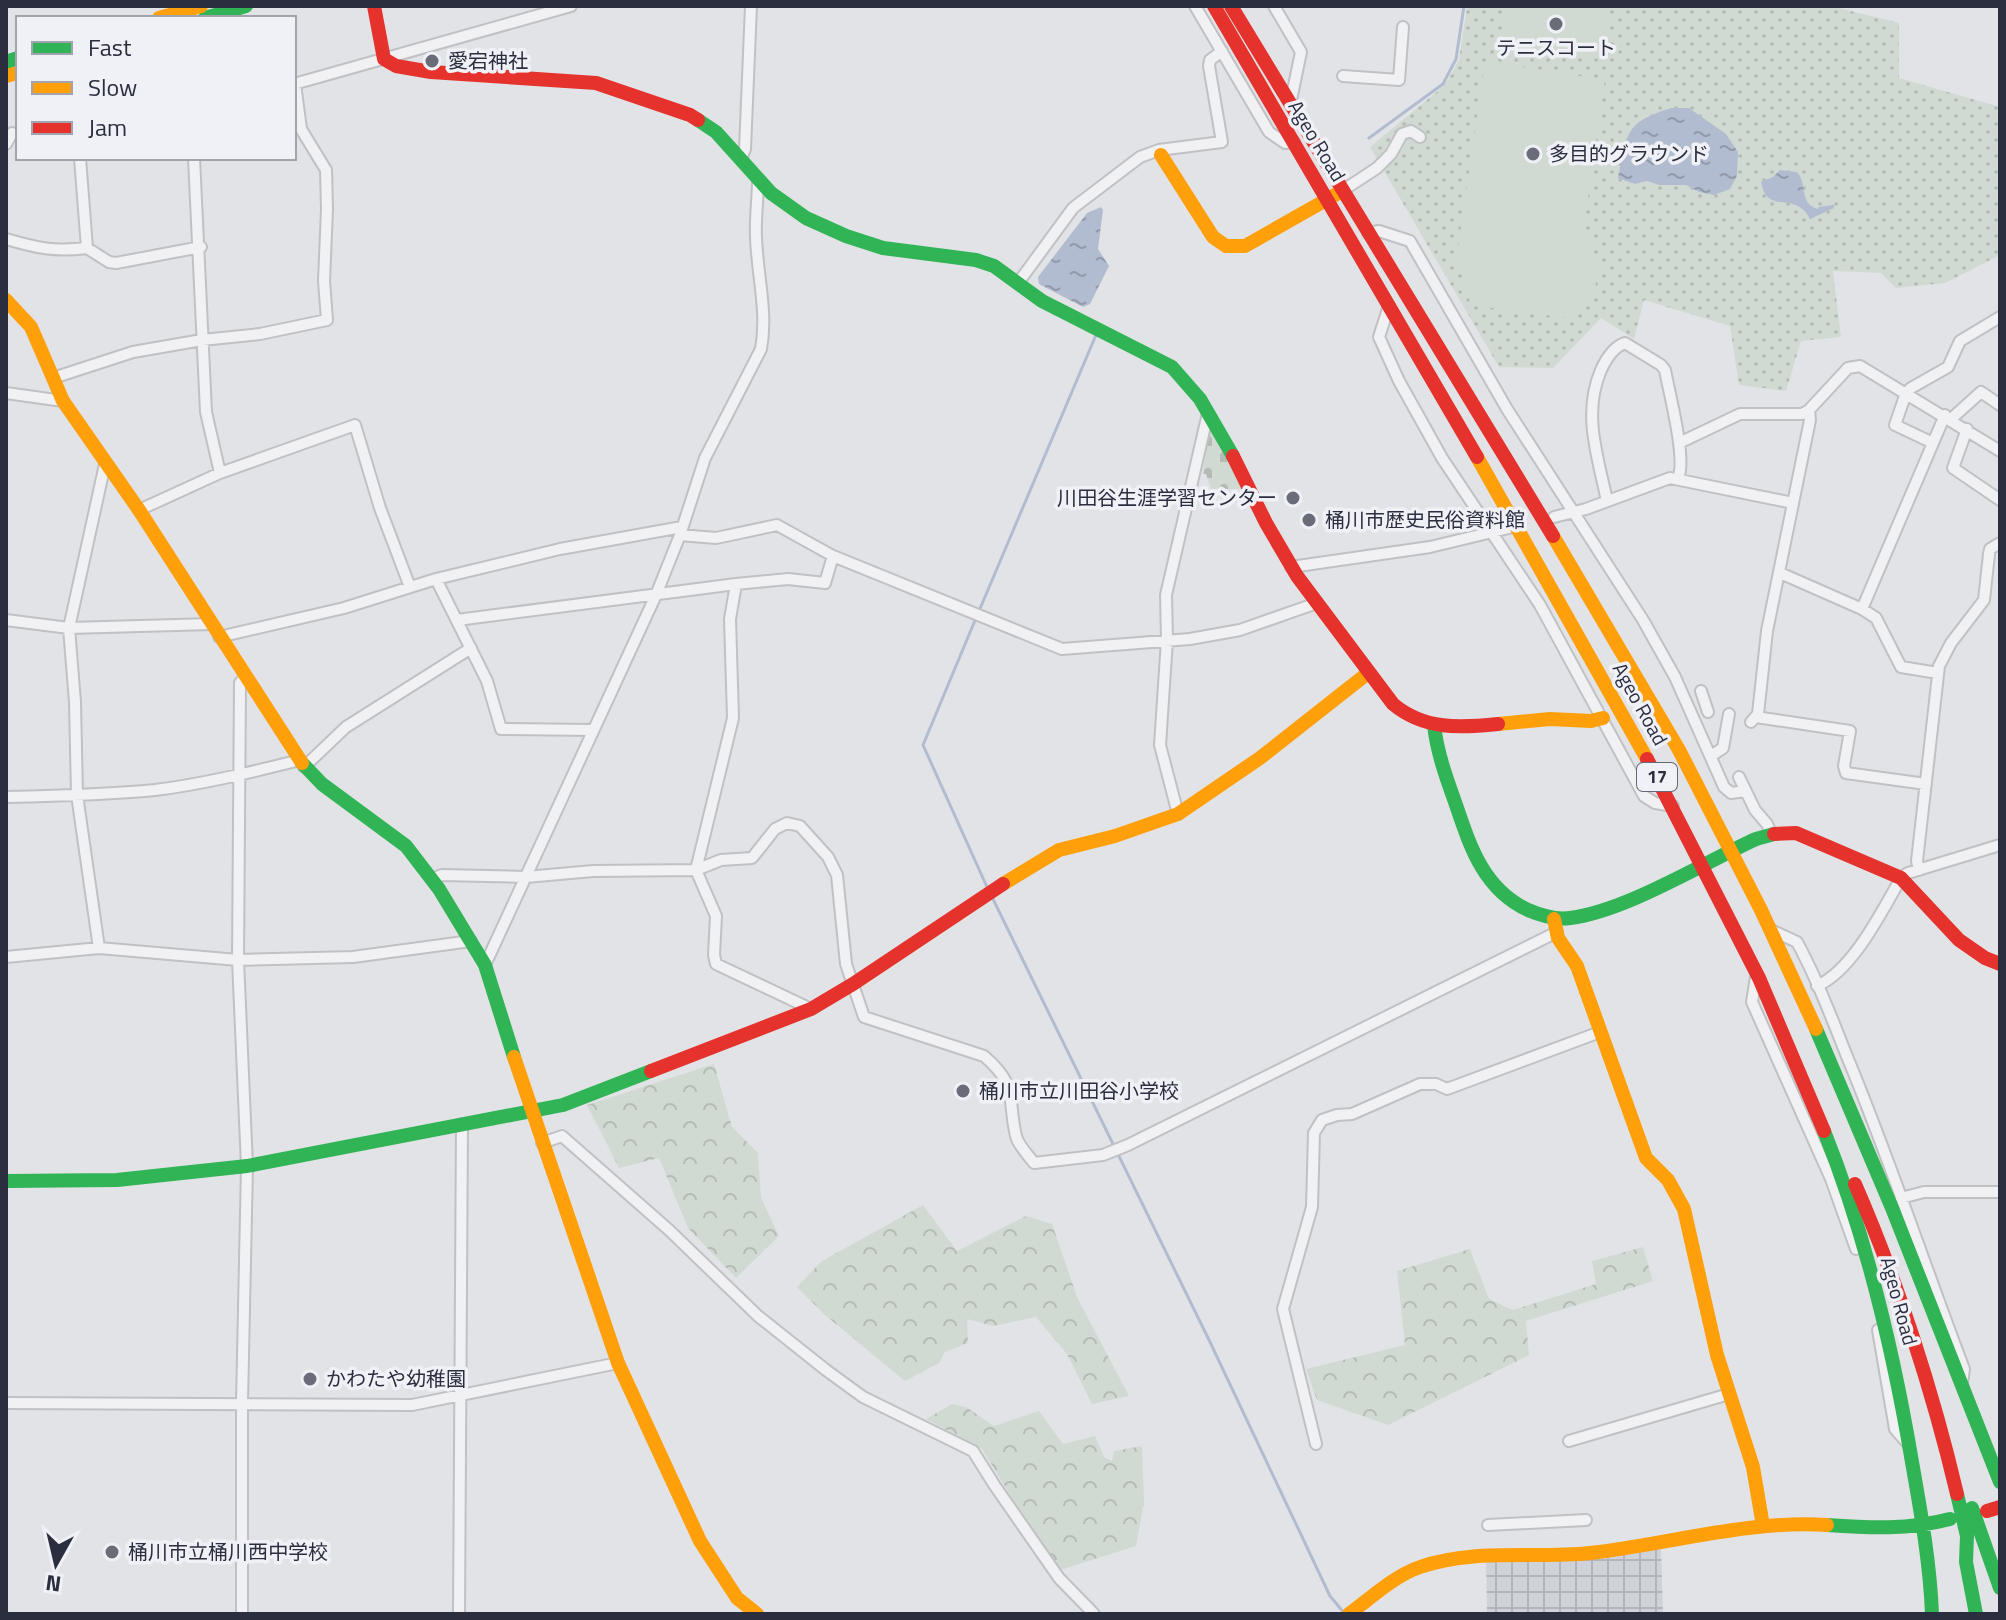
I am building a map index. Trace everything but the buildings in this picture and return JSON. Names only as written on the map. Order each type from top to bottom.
[{"type":"main road","points":[[166,16],[201,6]]},
{"type":"main road","points":[[212,16],[246,6]]},
{"type":"main road","points":[[374,6],[384,59],[396,66],[431,72],[575,80],[612,87],[702,121],[771,193],[806,218],[883,248],[976,260],[994,266],[1042,301],[1172,367],[1184,377],[1208,413],[1291,567],[1368,673],[1403,713],[1434,725],[1456,728],[1554,719],[1586,723],[1603,718]]},
{"type":"main road","name":"Ageo Road","points":[[1214,6],[1507,508],[1673,806],[1778,1024],[1857,1222],[1892,1350],[1923,1526],[1932,1614]]},
{"type":"main road","name":"Ageo Road","points":[[1231,6],[1593,601],[1679,750],[1771,930],[1823,1044],[1892,1208],[2000,1482]]},
{"type":"main road","points":[[1161,155],[1209,232],[1217,242],[1226,246],[1245,246],[1342,191]]},
{"type":"main road","points":[[6,300],[31,327],[63,401],[139,510],[302,764],[322,784],[406,846],[432,879],[485,965],[618,1363],[700,1541],[737,1598],[757,1614]]},
{"type":"main road","points":[[6,1181],[117,1180],[247,1166],[563,1105],[811,1009],[1059,850],[1115,836],[1178,814],[1260,758],[1368,673]]},
{"type":"main road","points":[[1434,725],[1466,839],[1478,866],[1503,897],[1556,926],[1577,966],[1646,1158],[1668,1180],[1684,1209],[1707,1315],[1753,1467],[1763,1526]]},
{"type":"main road","points":[[1556,926],[1598,912],[1771,833],[1796,833],[1901,878],[1959,940],[2000,964]]},
{"type":"main road","points":[[1778,1024],[1876,1232],[1904,1314],[1960,1501],[1967,1536],[1966,1562],[1976,1614]]},
{"type":"main road","points":[[1823,1044],[1937,1385],[1980,1532],[1995,1563],[2000,1588]]},
{"type":"main road","points":[[1349,1614],[1419,1567],[1460,1557],[1589,1553],[1763,1526],[1833,1524],[1890,1529],[1923,1526],[1950,1519]]},
{"type":"street","points":[[296,84],[571,6]]},
{"type":"street","points":[[741,159],[745,149],[751,6]]},
{"type":"street","points":[[1195,6],[1269,132],[1285,143],[1294,142]]},
{"type":"street","points":[[1274,6],[1301,52],[1291,101]]},
{"type":"street","points":[[1343,76],[1399,80],[1403,27]]},
{"type":"street","points":[[1018,283],[1073,208],[1140,157],[1159,150],[1222,142],[1209,66],[1210,60],[1222,51]]},
{"type":"street","points":[[53,378],[133,352],[260,334],[327,320],[324,281],[326,170],[301,129],[296,92]]},
{"type":"street","points":[[1342,191],[1377,168],[1391,154],[1402,134],[1411,131],[1420,137]]},
{"type":"street","points":[[6,144],[12,133]]},
{"type":"street","points":[[80,160],[87,248]]},
{"type":"street","points":[[194,160],[201,247],[206,412],[220,473]]},
{"type":"street","points":[[485,965],[656,595],[705,458],[761,349],[762,295],[756,235],[758,180]]},
{"type":"street","points":[[1368,233],[1379,231],[1410,241],[1507,409],[1643,620],[1675,677],[1728,792],[1745,791]]},
{"type":"street","points":[[6,239],[42,250],[87,248],[116,263],[201,247]]},
{"type":"street","points":[[1389,306],[1379,337],[1384,353],[1442,458],[1540,605],[1644,796],[1655,803],[1673,806]]},
{"type":"street","points":[[1933,443],[1895,425],[1906,393],[1948,367],[1960,341],[2000,317]]},
{"type":"street","points":[[1607,501],[1590,406],[1605,360],[1625,343],[1665,370],[1679,443],[1681,472],[1678,478]]},
{"type":"street","points":[[1679,443],[1740,414],[1796,416],[1809,410],[1848,368],[1860,366],[2000,451]]},
{"type":"street","points":[[1862,609],[1933,443],[1948,417],[1981,392],[2000,405]]},
{"type":"street","points":[[6,393],[63,401]]},
{"type":"street","points":[[1809,410],[1810,420],[1767,631],[1753,719],[1850,731],[1844,766],[1846,773],[1926,784]]},
{"type":"street","points":[[1178,814],[1160,745],[1167,640],[1167,583],[1189,506],[1208,413]]},
{"type":"street","points":[[139,510],[220,473],[355,425],[380,508],[410,587]]},
{"type":"street","points":[[1967,429],[1953,468],[2000,500]]},
{"type":"street","points":[[99,948],[77,795],[75,702],[69,628],[105,464]]},
{"type":"street","points":[[1554,517],[1670,478],[1793,503]]},
{"type":"street","points":[[6,620],[69,628],[215,630],[344,608],[436,579],[560,549],[681,531],[716,538],[777,525],[833,556],[1062,649],[1190,639],[1240,630],[1317,603]]},
{"type":"street","points":[[1291,567],[1430,547],[1509,528]]},
{"type":"street","points":[[1919,870],[1917,861],[1938,673],[1943,654],[1984,600],[1990,549],[2000,543]]},
{"type":"street","points":[[457,620],[736,584],[788,579],[825,583],[833,556]]},
{"type":"street","points":[[1780,573],[1862,609],[1879,623],[1901,667],[1938,673]]},
{"type":"street","points":[[436,579],[487,681],[501,729],[593,730]]},
{"type":"street","points":[[736,584],[730,619],[733,718],[696,870],[716,916],[716,964],[811,1009]]},
{"type":"street","points":[[6,797],[156,790],[302,764],[346,727],[471,648]]},
{"type":"street","points":[[242,1614],[247,1166],[238,960],[240,683],[245,677]]},
{"type":"street","points":[[1701,691],[1708,712]]},
{"type":"street","points":[[1711,756],[1723,748],[1729,714]]},
{"type":"street","points":[[1739,777],[1771,833]]},
{"type":"street","points":[[432,879],[442,875],[526,877],[593,871],[696,870],[721,860],[752,858],[775,829],[787,823],[800,826],[828,857],[837,875],[846,964],[864,1017],[984,1056],[996,1066],[1012,1092],[1017,1139],[1034,1163],[1103,1155],[1128,1145],[1556,926]]},
{"type":"street","points":[[1817,986],[1833,977],[1852,955],[1901,878],[2000,845]]},
{"type":"street","points":[[1771,930],[1797,942],[1876,1126],[1964,1369],[1961,1387]]},
{"type":"street","points":[[6,957],[99,948],[238,960],[353,957],[471,941]]},
{"type":"street","points":[[1756,977],[1752,1002],[1831,1179],[1858,1253],[1875,1315],[1895,1429],[1910,1445]]},
{"type":"street","points":[[1316,1444],[1283,1309],[1312,1207],[1314,1133],[1322,1120],[1352,1114],[1420,1084],[1436,1084],[1447,1089],[1600,1032]]},
{"type":"street","points":[[459,1614],[462,1124]]},
{"type":"street","points":[[542,1143],[562,1136],[669,1230],[758,1316],[863,1397],[973,1451],[1059,1578],[1094,1614]]},
{"type":"street","points":[[1901,1198],[1924,1192],[2000,1192]]},
{"type":"street","points":[[6,1403],[412,1405],[618,1363]]},
{"type":"street","points":[[1569,1441],[1729,1394]]},
{"type":"street","points":[[1488,1525],[1586,1520]]},
{"type":"shaded area","points":[[1661,1549],[1663,1614],[1487,1614],[1486,1562],[1589,1558]]},
{"type":"green space","points":[[1467,6],[1831,6],[1899,23],[1899,78],[2000,107],[2000,255],[1945,283],[1896,288],[1881,273],[1833,271],[1841,337],[1801,341],[1786,391],[1739,385],[1730,326],[1644,300],[1634,339],[1601,318],[1553,368],[1499,367],[1370,147],[1445,85],[1459,60]]},
{"type":"green space","name":"テニスコート","points":[[1508,6],[1611,6],[1603,56],[1502,41]]},
{"type":"green space","name":"多目的グラウンド","points":[[1485,61],[1605,80],[1584,227],[1598,269],[1595,288],[1587,305],[1575,319],[1471,305],[1457,256]]},
{"type":"green space","points":[[1211,432],[1246,489],[1211,489],[1206,474],[1203,474],[1207,433]]},
{"type":"green space","points":[[714,1064],[732,1127],[758,1153],[761,1198],[779,1236],[736,1278],[688,1228],[659,1158],[619,1168],[587,1105]]},
{"type":"green space","points":[[923,1205],[957,1251],[1026,1216],[1052,1224],[1077,1297],[1129,1396],[1092,1404],[1067,1354],[1036,1317],[993,1326],[967,1319],[968,1343],[945,1352],[939,1363],[905,1381],[825,1315],[797,1287],[822,1261]]},
{"type":"green space","points":[[1643,1247],[1653,1281],[1526,1321],[1529,1355],[1388,1425],[1317,1400],[1306,1369],[1405,1345],[1397,1271],[1470,1249],[1489,1299],[1513,1310],[1596,1284],[1592,1261]]},
{"type":"green space","points":[[952,1404],[966,1407],[994,1426],[1039,1411],[1063,1444],[1095,1436],[1104,1457],[1112,1461],[1114,1451],[1142,1446],[1144,1502],[1136,1546],[1057,1571],[982,1449],[926,1419]]},
{"type":"water","points":[[1671,108],[1689,108],[1726,134],[1738,152],[1737,176],[1730,189],[1714,195],[1686,185],[1659,185],[1647,181],[1635,184],[1618,178],[1631,131],[1644,119]]},
{"type":"water","points":[[1780,170],[1797,172],[1805,198],[1812,206],[1818,209],[1833,205],[1834,208],[1810,219],[1796,205],[1767,197],[1761,182]]},
{"type":"water","points":[[1101,207],[1098,249],[1109,266],[1090,304],[1083,307],[1039,284],[1038,277],[1087,213]]},
{"type":"waterway","points":[[1369,138],[1443,84],[1456,59],[1464,6]]},
{"type":"waterway","points":[[979,611],[1096,335]]},
{"type":"waterway","points":[[976,618],[923,745],[987,887]]},
{"type":"waterway","points":[[992,897],[1210,1342],[1330,1596],[1345,1614]]},
{"type":"traffic: fast","points":[[212,16],[246,6]]},
{"type":"traffic: fast","points":[[6,62],[16,59]]},
{"type":"traffic: fast","points":[[698,120],[716,132],[771,193],[806,218],[883,248],[976,260],[994,266],[1042,301],[1172,367],[1200,399],[1233,456]]},
{"type":"traffic: fast","points":[[1434,725],[1445,774],[1480,865],[1513,901],[1538,914],[1554,918],[1592,914],[1664,885],[1756,839],[1774,834]]},
{"type":"traffic: fast","points":[[302,763],[322,784],[406,846],[439,889],[485,965],[514,1057]]},
{"type":"traffic: fast","points":[[1816,1029],[1892,1208],[2000,1482]]},
{"type":"traffic: fast","points":[[6,1181],[117,1180],[247,1166],[563,1105],[651,1071]]},
{"type":"traffic: fast","points":[[1824,1131],[1866,1253],[1887,1336],[1922,1519],[1932,1614]]},
{"type":"traffic: fast","points":[[1957,1494],[1967,1536],[1966,1562],[1976,1614]]},
{"type":"traffic: fast","points":[[1972,1508],[2000,1588]]},
{"type":"traffic: fast","points":[[1827,1525],[1904,1527],[1950,1519]]},
{"type":"traffic: slow","points":[[166,16],[201,6]]},
{"type":"traffic: slow","points":[[6,76],[16,74]]},
{"type":"traffic: slow","points":[[1161,155],[1213,237],[1226,246],[1245,246],[1342,191]]},
{"type":"traffic: slow","points":[[6,300],[31,327],[63,401],[139,510],[302,763]]},
{"type":"traffic: slow","points":[[1477,457],[1647,759]]},
{"type":"traffic: slow","points":[[1553,536],[1679,750],[1761,910],[1816,1029]]},
{"type":"traffic: slow","points":[[1003,884],[1059,850],[1115,836],[1178,814],[1260,758],[1368,673]]},
{"type":"traffic: slow","points":[[1498,724],[1603,718]]},
{"type":"traffic: slow","points":[[1554,919],[1558,938],[1577,966],[1646,1158],[1668,1180],[1684,1209],[1717,1355],[1753,1467],[1763,1526]]},
{"type":"traffic: slow","points":[[514,1057],[618,1363],[700,1541],[737,1598],[757,1614]]},
{"type":"traffic: slow","points":[[1349,1614],[1401,1576],[1441,1561],[1483,1556],[1569,1555],[1738,1529],[1827,1525]]},
{"type":"traffic: jam","points":[[374,6],[384,59],[396,66],[431,72],[596,83],[698,120]]},
{"type":"traffic: jam","points":[[1214,6],[1477,457]]},
{"type":"traffic: jam","points":[[1231,6],[1553,536]]},
{"type":"traffic: jam","points":[[1233,456],[1266,523],[1297,576],[1393,704],[1430,723],[1456,726],[1498,724]]},
{"type":"traffic: jam","points":[[1647,759],[1759,978],[1824,1131]]},
{"type":"traffic: jam","points":[[1774,834],[1796,833],[1901,878],[1959,940],[2000,964]]},
{"type":"traffic: jam","points":[[651,1071],[811,1009],[1003,884]]},
{"type":"traffic: jam","points":[[1855,1184],[1913,1337],[1957,1494]]},
{"type":"traffic: jam","points":[[1987,1511],[2000,1507]]},
{"type":"place","name":"テニスコート","points":[[1556,24]]},
{"type":"place","name":"愛宕神社","points":[[432,61]]},
{"type":"place","name":"多目的グラウンド","points":[[1533,154]]},
{"type":"place","name":"川田谷生涯学習センター","points":[[1293,498]]},
{"type":"place","name":"桶川市歴史民俗資料館","points":[[1309,520]]},
{"type":"place","name":"桶川市立川田谷小学校","points":[[963,1091]]},
{"type":"place","name":"かわたや幼稚園","points":[[310,1379]]},
{"type":"place","name":"桶川市立桶川西中学校","points":[[112,1552]]}]
